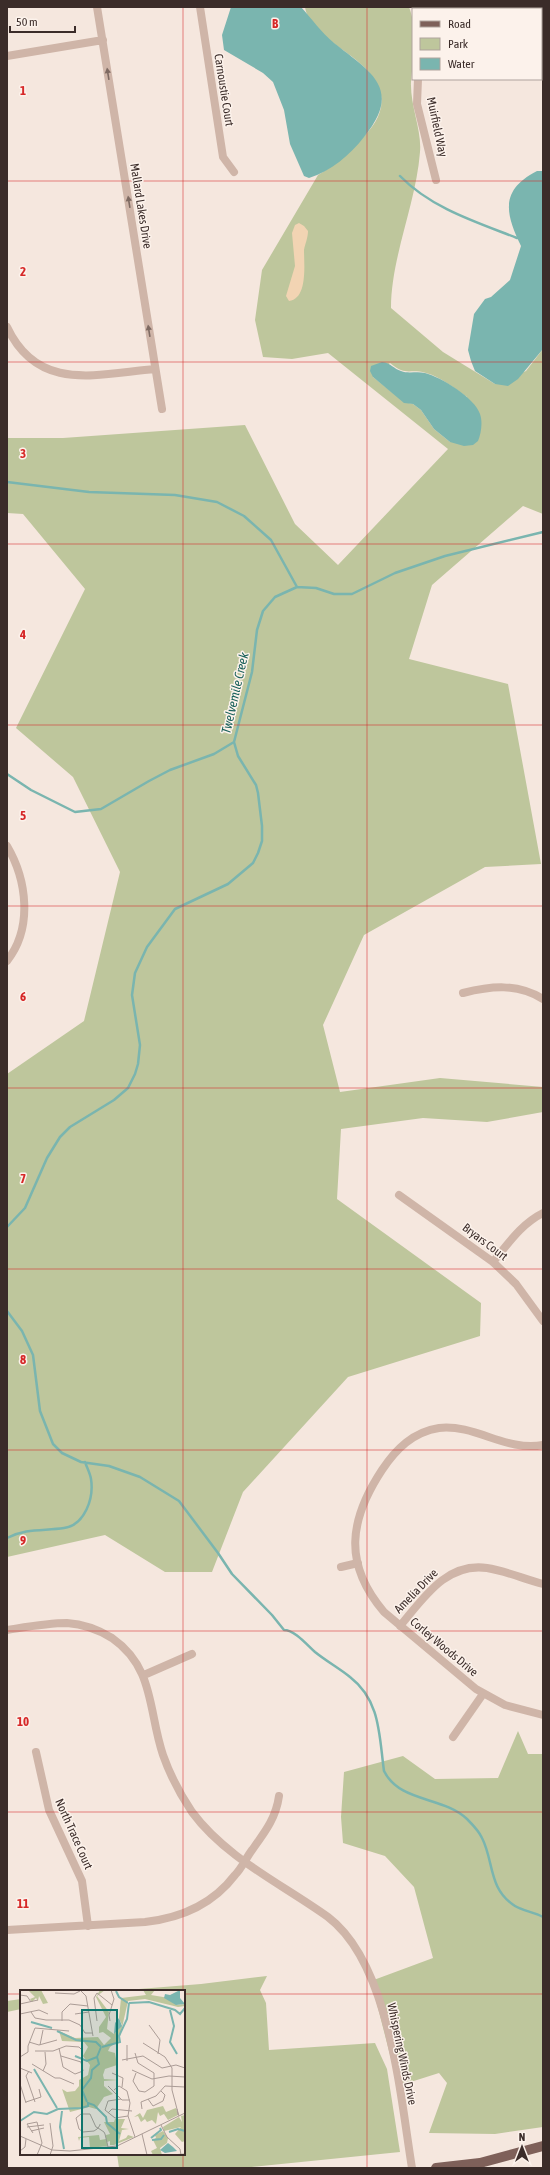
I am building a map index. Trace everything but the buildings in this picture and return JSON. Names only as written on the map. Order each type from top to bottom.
[{"type":"main road","points":[[436,2168],[480,2162],[543,2146]]},
{"type":"street","name":"Mallard Lakes Drive","points":[[97,7],[162,410]]},
{"type":"street","name":"Carnoustie Court","points":[[200,7],[223,157],[234,172]]},
{"type":"street","points":[[7,56],[103,40]]},
{"type":"street","name":"Muirfield Way","points":[[418,80],[417,104],[436,180]]},
{"type":"street","points":[[8,333],[27,355],[42,367],[58,374],[76,376],[155,369]]},
{"type":"street","points":[[7,846],[21,875],[25,894],[24,914],[18,942],[7,961]]},
{"type":"street","points":[[463,993],[481,988],[505,986],[530,992],[543,999]]},
{"type":"street","name":"Bryars Court","points":[[399,1195],[493,1262],[516,1284],[543,1321]]},
{"type":"street","points":[[493,1262],[518,1232],[531,1220],[543,1213]]},
{"type":"street","name":"Corley Woods Drive","points":[[543,1445],[516,1446],[471,1431],[454,1428],[430,1430],[407,1441],[390,1459],[369,1490],[357,1521],[356,1538],[358,1563],[373,1599],[400,1626],[482,1694],[505,1705],[543,1715]]},
{"type":"street","points":[[342,1567],[358,1563]]},
{"type":"street","name":"Amelia Drive","points":[[400,1626],[441,1580],[464,1569],[488,1568],[543,1584]]},
{"type":"street","name":"Whispering Winds Drive","points":[[7,1630],[66,1623],[88,1627],[108,1636],[126,1649],[144,1676],[150,1694],[163,1755],[180,1794],[198,1820],[213,1835],[245,1860],[335,1923],[349,1938],[360,1956],[371,1981],[387,2029],[395,2066],[412,2168]]},
{"type":"street","points":[[144,1676],[192,1654]]},
{"type":"street","points":[[453,1737],[482,1694]]},
{"type":"street","name":"North Trace Court","points":[[36,1752],[49,1810],[82,1881],[88,1926]]},
{"type":"street","points":[[7,1930],[157,1921],[188,1912],[216,1895],[234,1877],[276,1814],[279,1796]]},
{"type":"green space","points":[[305,7],[409,7],[412,16],[411,91],[419,135],[420,152],[414,191],[395,269],[391,308],[443,352],[495,384],[526,371],[543,349],[543,514],[523,506],[432,585],[409,659],[508,684],[541,864],[485,867],[364,935],[323,1025],[340,1092],[440,1078],[543,1087],[543,1112],[487,1122],[423,1118],[341,1129],[337,1199],[481,1303],[480,1336],[348,1377],[243,1492],[212,1572],[165,1572],[105,1535],[7,1557],[7,1074],[84,1021],[120,872],[73,777],[16,728],[85,589],[23,514],[7,513],[7,438],[63,438],[245,425],[295,524],[338,565],[448,449],[328,353],[292,359],[263,357],[255,320],[262,270],[318,175],[340,159],[365,135],[376,120],[381,108],[381,95],[376,81],[355,59],[318,30],[309,19]],"holes":[[[390,363],[400,370],[420,372],[437,377],[467,397],[450,442],[434,429],[421,410],[413,404],[404,402],[373,377]]]},
{"type":"green space","points":[[518,1731],[528,1754],[543,1754],[543,2127],[495,2134],[429,2133],[447,2083],[439,2073],[398,2086],[371,1981],[433,1958],[414,1887],[385,1856],[343,1843],[341,1817],[344,1772],[403,1756],[435,1779],[498,1778]]},
{"type":"green space","points":[[267,1976],[260,1990],[266,2003],[269,2050],[375,2043],[387,2069],[400,2152],[242,2168],[119,2168],[117,2155],[185,2155],[185,1990],[126,1990],[201,1984]]},
{"type":"green space","points":[[20,1999],[20,2009],[7,2012],[7,2001]]},
{"type":"sand","points":[[299,223],[308,231],[304,250],[304,280],[299,294],[295,299],[289,301],[286,296],[295,266],[292,233],[295,225]]},
{"type":"water","points":[[231,7],[301,7],[329,39],[360,63],[378,83],[381,94],[381,106],[375,120],[359,144],[340,162],[317,175],[309,178],[304,176],[290,144],[284,110],[273,82],[263,73],[224,50],[222,35]]},
{"type":"water","points":[[537,171],[543,171],[543,349],[518,379],[508,386],[495,384],[475,371],[471,361],[468,350],[474,314],[485,299],[491,297],[510,280],[521,246],[509,213],[511,194],[525,178]]},
{"type":"water","points":[[382,362],[404,372],[422,372],[432,375],[465,395],[472,401],[480,414],[481,428],[478,441],[473,445],[464,446],[450,442],[434,429],[421,410],[413,404],[404,403],[373,377],[370,371],[371,366]]},
{"type":"waterway","points":[[400,176],[426,197],[455,213],[517,238]]},
{"type":"waterway","points":[[7,482],[89,492],[175,495],[217,502],[244,516],[271,540],[297,587]]},
{"type":"waterway","name":"Twelvemile Creek","points":[[7,1227],[25,1208],[47,1158],[60,1137],[70,1127],[114,1100],[128,1088],[138,1064],[140,1045],[132,995],[135,973],[147,947],[175,909],[228,884],[253,863],[258,853],[262,841],[262,826],[258,793],[256,785],[238,756],[234,742],[252,672],[257,630],[263,611],[275,597],[297,587],[316,588],[334,594],[352,594],[395,573],[445,556],[543,532]]},
{"type":"waterway","points":[[7,774],[31,790],[75,812],[101,809],[170,770],[214,754],[234,742]]},
{"type":"waterway","points":[[7,1311],[22,1331],[33,1355],[40,1411],[53,1444],[62,1453],[81,1462],[109,1466],[140,1477],[179,1501],[232,1574],[272,1615],[284,1630],[297,1635],[315,1652],[360,1686],[368,1697],[377,1720],[384,1771],[391,1781],[400,1789],[446,1806],[467,1819],[482,1838],[496,1883],[506,1899],[521,1909],[543,1917]]},
{"type":"waterway","name":"Twelvemile Creek","points":[[7,1538],[28,1531],[64,1528],[78,1522],[86,1510],[92,1486],[85,1462]]}]
